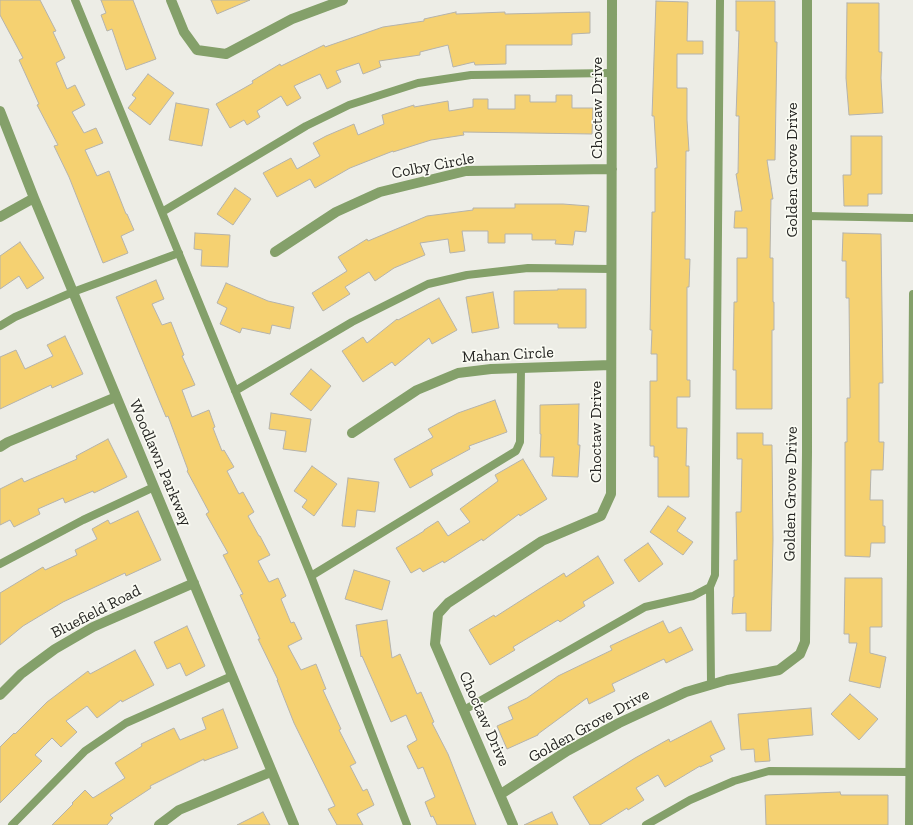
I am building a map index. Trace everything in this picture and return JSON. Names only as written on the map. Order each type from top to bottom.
[{"type":"street","points":[[171,0],[184,32],[198,50],[226,54],[292,19],[343,0]]},
{"type":"street","name":"Choctaw Drive","points":[[513,825],[501,794],[435,644],[438,614],[448,603],[542,541],[601,516],[611,494],[612,0]]},
{"type":"street","name":"Golden Grove Drive","points":[[501,794],[567,751],[686,692],[727,680],[779,670],[800,654],[805,642],[807,436],[807,0]]},
{"type":"street","name":"Woodlawn Parkway","points":[[0,111],[34,198],[294,825]]},
{"type":"street","name":"Colby Circle","points":[[275,252],[336,212],[380,192],[466,171],[612,169]]},
{"type":"street","points":[[0,217],[34,198]]},
{"type":"street","name":"Mahan Circle","points":[[352,433],[417,390],[458,373],[491,369],[611,365]]},
{"type":"street","points":[[0,447],[8,442],[116,397]]},
{"type":"street","name":"Bluefield Road","points":[[0,695],[21,674],[61,645],[93,627],[194,583]]},
{"type":"street","points":[[159,825],[179,810],[271,772]]},
{"type":"lane","points":[[75,0],[311,576],[407,825]]},
{"type":"lane","points":[[711,684],[710,586],[715,574],[720,0]]},
{"type":"lane","points":[[162,212],[306,126],[349,105],[418,83],[471,75],[612,73]]},
{"type":"lane","points":[[807,216],[913,218]]},
{"type":"lane","points":[[0,326],[15,317],[73,292],[179,253]]},
{"type":"lane","points":[[235,391],[352,322],[428,284],[467,275],[528,268],[612,269]]},
{"type":"lane","points":[[909,825],[913,294]]},
{"type":"lane","points":[[311,576],[516,451],[520,442],[521,368]]},
{"type":"lane","points":[[0,564],[83,520],[154,487]]},
{"type":"lane","points":[[464,710],[645,607],[693,596],[710,586]]},
{"type":"lane","points":[[12,825],[85,751],[120,727],[232,676]]},
{"type":"lane","points":[[646,825],[690,800],[734,781],[769,771],[910,772]]},
{"type":"building","points":[[0,0],[40,0],[56,31],[53,32],[65,58],[56,63],[67,89],[75,85],[85,105],[72,112],[84,133],[96,128],[103,143],[85,150],[97,176],[109,171],[134,230],[121,236],[128,253],[103,263],[69,177],[54,146],[58,145],[37,105],[39,104],[19,60],[23,58],[0,15]]},
{"type":"building","points":[[101,0],[133,0],[156,59],[126,70],[112,29],[107,31],[101,15],[106,13]]},
{"type":"building","points":[[211,0],[250,0],[217,14]]},
{"type":"building","points":[[656,1],[688,2],[687,41],[703,41],[703,54],[677,54],[677,88],[687,88],[689,151],[686,151],[685,259],[690,259],[689,287],[687,287],[687,380],[690,380],[690,397],[677,397],[677,428],[687,428],[686,466],[689,466],[689,497],[658,497],[658,457],[654,457],[654,446],[650,446],[650,381],[657,381],[657,354],[651,354],[652,330],[650,330],[652,212],[655,212],[655,168],[657,168],[654,116],[652,116]]},
{"type":"building","points":[[736,1],[775,1],[775,42],[777,42],[775,160],[767,160],[773,199],[771,199],[770,258],[773,258],[774,302],[774,330],[772,330],[772,409],[736,409],[736,370],[733,370],[734,302],[737,302],[737,258],[747,258],[747,228],[734,228],[735,211],[742,211],[736,174],[738,173],[739,116],[736,116],[739,31],[736,31]]},
{"type":"building","points":[[847,3],[879,3],[879,52],[882,52],[881,78],[883,113],[849,115],[846,78]]},
{"type":"building","points":[[456,12],[456,14],[505,12],[505,14],[590,12],[590,33],[572,34],[572,45],[506,45],[506,64],[475,65],[474,62],[453,67],[448,45],[420,52],[420,55],[379,61],[381,67],[363,74],[359,63],[336,71],[341,82],[327,89],[320,74],[294,86],[301,98],[287,106],[281,96],[257,111],[260,117],[247,125],[244,120],[230,128],[216,104],[253,83],[252,81],[280,64],[281,66],[324,45],[325,47],[383,27],[424,21],[424,19]]},
{"type":"building","points":[[148,74],[174,93],[150,125],[128,108],[136,98],[132,95]]},
{"type":"building","points":[[515,95],[530,95],[530,102],[556,102],[556,95],[572,95],[572,108],[593,108],[592,134],[463,132],[464,135],[431,140],[393,151],[350,168],[315,188],[310,179],[277,197],[263,173],[291,158],[297,169],[320,156],[313,143],[354,124],[358,135],[384,124],[382,115],[414,105],[414,107],[448,101],[449,111],[473,107],[473,99],[488,99],[488,109],[515,109]]},
{"type":"building","points":[[176,103],[209,109],[202,146],[169,140]]},
{"type":"building","points":[[851,136],[882,136],[882,194],[868,194],[868,206],[844,206],[843,175],[851,175]]},
{"type":"building","points":[[235,188],[251,199],[233,225],[217,214]]},
{"type":"building","points":[[515,204],[563,204],[589,206],[586,232],[575,231],[573,245],[555,244],[556,240],[532,240],[532,234],[505,234],[505,243],[488,243],[488,231],[462,231],[465,251],[450,253],[448,239],[420,243],[425,255],[394,268],[375,281],[369,272],[345,287],[350,294],[323,311],[312,293],[347,271],[338,257],[367,239],[368,241],[427,216],[473,210],[473,208],[515,208]]},
{"type":"building","points":[[195,233],[230,235],[228,267],[201,266],[202,250],[194,249]]},
{"type":"building","points":[[843,233],[881,234],[883,383],[879,383],[879,442],[884,442],[883,470],[871,470],[870,500],[883,500],[883,526],[885,526],[885,543],[871,543],[870,557],[845,556],[845,442],[847,442],[847,398],[850,398],[849,298],[846,298],[846,261],[842,261]]},
{"type":"building","points":[[20,242],[44,278],[27,289],[19,276],[0,289],[0,256]]},
{"type":"building","points":[[156,280],[164,299],[152,304],[162,325],[171,322],[184,355],[182,356],[195,385],[182,390],[192,417],[209,410],[215,427],[213,428],[222,451],[224,450],[234,467],[227,471],[239,494],[243,492],[254,512],[248,516],[270,555],[258,561],[269,582],[278,578],[286,596],[281,599],[291,623],[294,622],[302,639],[288,646],[301,670],[316,664],[326,689],[323,690],[341,729],[339,730],[356,763],[350,766],[363,791],[367,789],[374,805],[357,814],[363,825],[337,825],[328,809],[335,806],[294,723],[278,680],[258,639],[260,639],[240,595],[243,594],[223,555],[228,553],[206,514],[209,512],[187,471],[188,470],[168,416],[166,417],[116,297]]},
{"type":"building","points":[[226,283],[268,301],[294,307],[290,329],[272,325],[270,334],[242,328],[240,333],[220,324],[227,308],[217,303]]},
{"type":"building","points":[[586,289],[586,328],[558,328],[558,324],[514,324],[514,291]]},
{"type":"building","points":[[493,292],[499,328],[472,333],[466,297]]},
{"type":"building","points":[[439,298],[457,330],[432,344],[429,338],[395,366],[392,362],[363,382],[342,351],[363,337],[367,343],[397,319],[398,320]]},
{"type":"building","points":[[65,336],[83,374],[52,388],[51,385],[0,409],[0,357],[16,350],[25,369],[53,356],[47,345]]},
{"type":"building","points":[[311,369],[331,386],[311,411],[290,394]]},
{"type":"building","points":[[495,400],[507,432],[469,446],[470,449],[431,470],[433,475],[410,488],[394,459],[433,437],[428,429],[458,413]]},
{"type":"building","points":[[579,404],[578,445],[580,445],[578,477],[552,476],[554,457],[540,457],[540,405]]},
{"type":"building","points":[[271,413],[311,419],[306,452],[283,449],[286,431],[269,429]]},
{"type":"building","points":[[737,433],[763,433],[763,445],[772,445],[773,540],[771,631],[746,631],[746,613],[732,614],[734,597],[734,560],[737,560],[736,512],[741,512],[742,459],[737,459]]},
{"type":"building","points":[[108,439],[127,477],[94,493],[93,491],[65,503],[63,498],[38,509],[40,514],[14,527],[10,520],[0,525],[0,489],[22,478],[24,482],[77,459],[76,456]]},
{"type":"building","points":[[523,459],[547,499],[520,516],[519,514],[483,541],[482,539],[444,563],[443,561],[423,572],[420,568],[411,573],[396,548],[438,521],[448,536],[470,522],[460,509],[498,481],[495,475]]},
{"type":"building","points":[[312,466],[337,484],[314,516],[302,507],[307,500],[294,491]]},
{"type":"building","points":[[348,478],[379,482],[375,512],[357,510],[355,527],[342,526]]},
{"type":"building","points":[[668,506],[686,518],[677,531],[693,542],[683,555],[650,532]]},
{"type":"building","points":[[138,511],[161,560],[126,576],[125,573],[63,602],[23,626],[0,645],[0,593],[43,567],[45,570],[77,555],[75,550],[97,539],[92,529],[108,520],[110,524]]},
{"type":"building","points":[[648,543],[663,564],[639,582],[624,560]]},
{"type":"building","points":[[598,556],[614,583],[583,602],[585,606],[560,622],[558,620],[513,647],[515,650],[490,665],[469,630],[494,615],[495,617],[564,573],[566,577]]},
{"type":"building","points":[[354,570],[390,581],[382,610],[345,599]]},
{"type":"building","points":[[845,578],[882,578],[882,627],[870,627],[870,653],[886,657],[880,688],[849,681],[857,643],[849,643],[849,634],[844,634]]},
{"type":"building","points":[[387,620],[392,658],[400,654],[417,694],[421,692],[434,722],[432,723],[448,754],[476,825],[437,825],[433,816],[431,817],[425,802],[435,797],[423,767],[418,769],[407,746],[417,740],[406,715],[391,722],[362,656],[361,657],[356,625]]},
{"type":"building","points":[[663,621],[669,633],[681,627],[693,650],[666,663],[664,659],[612,684],[615,691],[589,704],[587,698],[538,735],[507,749],[497,726],[513,719],[508,707],[527,698],[558,676],[612,650],[610,646]]},
{"type":"building","points":[[187,626],[205,666],[186,676],[180,663],[167,669],[154,642]]},
{"type":"building","points":[[135,650],[154,685],[122,702],[121,700],[97,718],[87,706],[66,721],[77,732],[61,747],[52,738],[35,755],[42,761],[0,803],[0,747],[47,702],[88,671],[90,674]]},
{"type":"building","points":[[850,694],[878,719],[859,740],[831,714]]},
{"type":"building","points":[[811,708],[813,735],[768,739],[770,761],[755,762],[754,749],[741,750],[738,714]]},
{"type":"building","points":[[223,709],[238,748],[204,761],[204,759],[150,786],[151,788],[110,815],[113,818],[107,825],[52,825],[85,790],[93,798],[125,778],[115,763],[142,746],[141,744],[174,728],[180,740],[206,729],[202,718]]},
{"type":"building","points":[[711,721],[725,749],[710,756],[713,761],[700,766],[665,787],[658,775],[636,788],[644,800],[628,810],[627,808],[600,825],[590,825],[573,797],[635,758],[669,739],[670,742]]},
{"type":"building","points":[[840,792],[841,795],[888,795],[888,825],[766,825],[765,795]]},
{"type":"building","points":[[263,812],[270,825],[237,825]]},
{"type":"building","points":[[552,812],[558,825],[524,825]]}]
